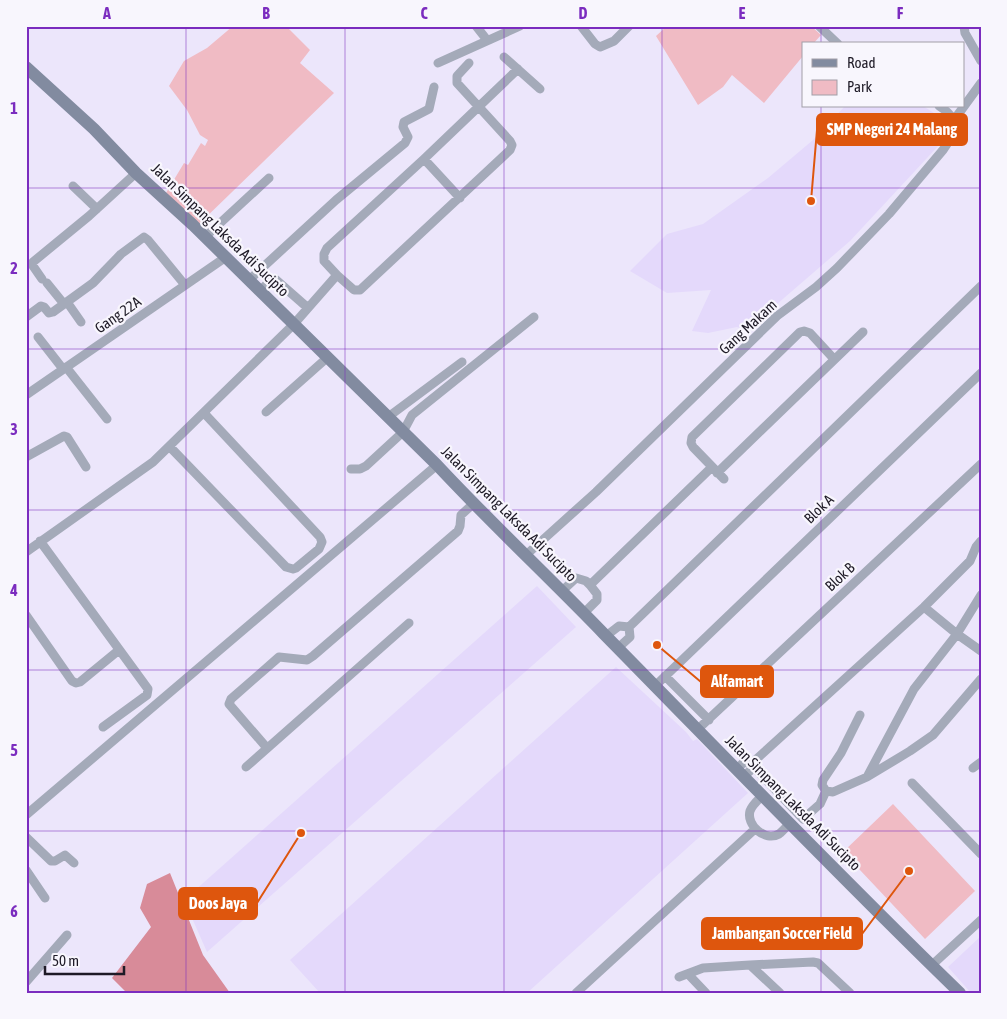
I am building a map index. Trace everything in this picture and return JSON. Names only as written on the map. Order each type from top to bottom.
[{"type":"street","points":[[476,26],[487,40]]},
{"type":"street","points":[[438,63],[520,26]]},
{"type":"street","points":[[581,26],[595,44],[600,47],[614,41],[629,26]]},
{"type":"street","points":[[819,26],[836,42]]},
{"type":"street","points":[[964,26],[965,33],[981,61]]},
{"type":"street","points":[[504,57],[540,89]]},
{"type":"street","points":[[469,63],[457,76],[457,82],[478,106],[510,141],[512,148],[360,290],[354,290],[324,261],[325,250],[424,159],[478,106],[518,69]]},
{"type":"street","name":"Jalan Simpang Laksda Adi Sucipto","points":[[26,67],[94,129],[437,465],[473,504],[584,613],[654,687],[740,773],[796,823],[960,993]]},
{"type":"street","name":"Gang Makam","points":[[964,106],[981,83]]},
{"type":"street","points":[[248,280],[336,200],[405,143],[408,137],[403,127],[404,122],[429,109],[434,87]]},
{"type":"street","points":[[942,108],[954,120]]},
{"type":"street","name":"Gang Makam","points":[[526,555],[596,492],[777,316],[816,287],[837,268],[888,214],[943,150],[953,133],[954,120],[963,108]]},
{"type":"street","points":[[424,159],[460,198]]},
{"type":"street","points":[[81,322],[33,266],[33,262],[97,209],[136,172]]},
{"type":"street","points":[[205,237],[269,178]]},
{"type":"street","points":[[73,186],[97,209]]},
{"type":"street","points":[[26,317],[40,307],[51,313],[93,284],[123,252],[144,237],[185,285]]},
{"type":"street","name":"Gang 22A","points":[[26,395],[226,258]]},
{"type":"street","points":[[26,552],[142,471],[294,324],[337,275]]},
{"type":"street","points":[[260,291],[270,281],[275,279],[308,308]]},
{"type":"street","points":[[606,636],[619,626],[629,627],[981,286]]},
{"type":"street","points":[[351,469],[360,469],[366,466],[403,432],[412,415],[534,317]]},
{"type":"street","points":[[718,473],[692,446],[692,437],[800,332],[804,330],[810,333],[834,359]]},
{"type":"street","points":[[590,585],[718,473],[863,332]]},
{"type":"street","points":[[38,337],[106,419]]},
{"type":"street","points":[[266,412],[328,357]]},
{"type":"street","points":[[388,417],[462,362]]},
{"type":"street","name":"Blok A","points":[[654,687],[981,373]]},
{"type":"street","points":[[170,446],[286,568],[296,568],[319,548],[322,542],[320,537],[204,412]]},
{"type":"street","points":[[26,457],[64,436],[67,437],[86,467]]},
{"type":"street","name":"Blok B","points":[[698,730],[981,464]]},
{"type":"street","points":[[26,815],[437,465]]},
{"type":"street","points":[[267,748],[229,704],[232,699],[279,657],[307,660],[313,656],[458,531],[462,516],[473,504]]},
{"type":"street","points":[[751,764],[924,607],[970,560],[981,541]]},
{"type":"street","points":[[40,542],[148,689],[147,695],[103,726]]},
{"type":"street","points":[[562,591],[576,578],[590,585],[597,594],[596,600],[584,613]]},
{"type":"street","points":[[867,777],[914,689],[957,634],[981,595]]},
{"type":"street","points":[[924,607],[981,651]]},
{"type":"street","points":[[26,615],[72,681],[76,683],[80,682],[119,650]]},
{"type":"street","points":[[246,767],[409,623]]},
{"type":"street","points":[[618,648],[630,637],[629,627]]},
{"type":"street","points":[[665,676],[709,720]]},
{"type":"street","points":[[860,715],[841,753],[823,780],[822,785],[826,791],[833,792],[867,777],[933,735],[981,679]]},
{"type":"street","points":[[740,773],[744,762],[751,764],[796,823]]},
{"type":"street","points":[[973,768],[981,762]]},
{"type":"street","points":[[912,783],[981,854]]},
{"type":"street","points":[[763,795],[749,813],[751,821],[755,829],[765,835],[775,835],[796,823],[820,804],[826,791]]},
{"type":"street","points":[[576,993],[755,829]]},
{"type":"street","points":[[26,837],[51,860],[55,861],[64,855],[74,864]]},
{"type":"street","points":[[26,870],[45,898]]},
{"type":"street","points":[[932,965],[981,920]]},
{"type":"street","points":[[26,982],[67,935]]},
{"type":"street","points":[[706,993],[683,975],[703,968],[813,962],[818,963],[850,993]]},
{"type":"street","points":[[750,965],[780,993]]},
{"type":"shaded area","points":[[843,108],[926,108],[945,120],[947,127],[940,144],[850,241],[747,330],[737,327],[708,333],[692,331],[711,290],[667,293],[630,271],[667,234],[703,224],[768,178],[813,140]]},
{"type":"shaded area","points":[[537,586],[576,627],[207,952],[184,900]]},
{"type":"shaded area","points":[[616,667],[686,732],[693,741],[697,739],[748,793],[527,993],[320,993],[290,960]]},
{"type":"shaded area","points":[[170,873],[203,955],[230,993],[127,993],[112,978],[151,927],[140,908],[147,884]]},
{"type":"shaded area","points":[[981,936],[981,993],[971,993],[948,967]]},
{"type":"green space","points":[[233,26],[286,26],[310,50],[300,63],[334,93],[199,224],[166,193],[184,163],[188,165],[201,143],[205,146],[208,140],[200,135],[187,110],[169,86],[184,61],[207,48]]},
{"type":"green space","points":[[667,26],[811,26],[821,35],[815,42],[802,42],[802,57],[764,103],[732,75],[723,87],[698,105],[656,36]]},
{"type":"green space","points":[[893,804],[975,891],[925,939],[843,852]]},
{"type":"place","name":"SMP Negeri 24 Malang","points":[[811,201]]},
{"type":"place","name":"Alfamart","points":[[657,645]]},
{"type":"place","name":"Doos Jaya","points":[[301,833]]},
{"type":"place","name":"Jambangan Soccer Field","points":[[909,871]]}]
